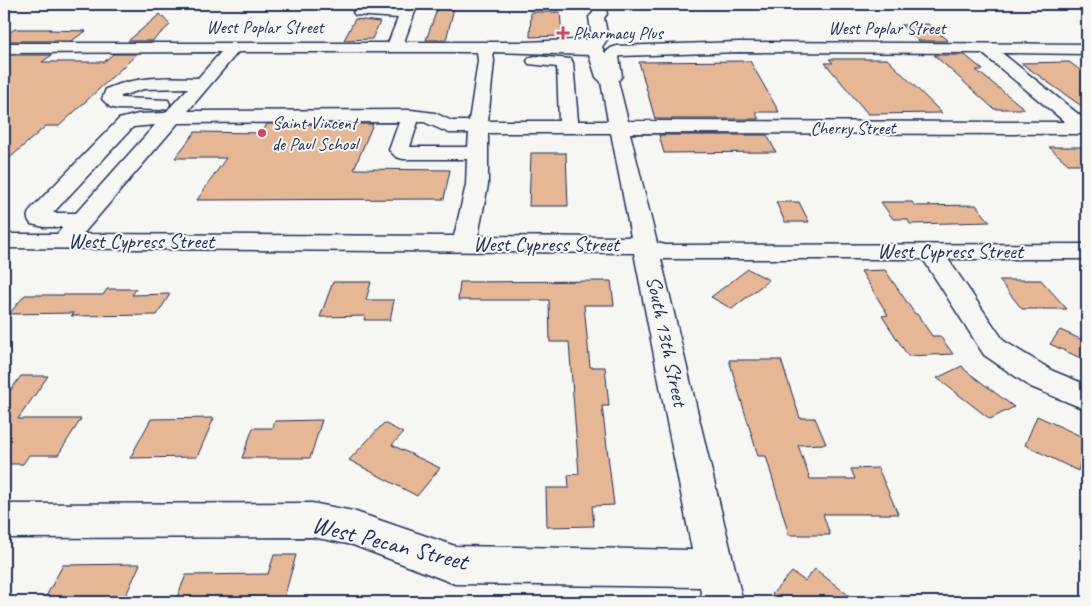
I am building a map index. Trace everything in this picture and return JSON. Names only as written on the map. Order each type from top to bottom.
[{"type":"street","name":"South 13th Street","points":[[609,80],[613,76],[611,56],[616,47],[612,39],[607,17],[599,9],[596,17],[600,38],[597,47],[605,77],[609,80],[621,127],[720,586]]},
{"type":"street","points":[[395,46],[407,14]]},
{"type":"street","name":"West Poplar Street","points":[[4,48],[395,46],[486,54],[526,47],[597,47],[608,42],[616,47],[1087,49]]},
{"type":"street","points":[[66,240],[234,47]]},
{"type":"street","points":[[985,48],[1086,129]]},
{"type":"street","points":[[464,244],[477,185],[479,126],[486,54],[565,63],[569,126]]},
{"type":"street","points":[[176,113],[117,103],[111,99],[112,94],[130,86],[156,83],[202,83]]},
{"type":"street","points":[[83,220],[44,220],[39,218],[38,214],[126,123],[176,113]]},
{"type":"street","name":"Cherry Street","points":[[176,113],[411,116],[428,117],[449,127],[1086,129]]},
{"type":"street","points":[[411,116],[399,150],[403,153],[479,153]]},
{"type":"street","name":"West Cypress Street","points":[[4,241],[629,244],[648,247],[666,253],[1087,250]]},
{"type":"street","points":[[930,251],[994,348],[1042,379],[1087,398]]},
{"type":"street","name":"West Pecan Street","points":[[4,521],[312,520],[353,528],[456,565],[720,586]]},
{"type":"building","points":[[439,4],[455,4],[446,40],[426,40]]},
{"type":"building","points":[[531,12],[560,12],[562,36],[530,37]]},
{"type":"building","points":[[160,14],[170,25],[152,41],[128,41]]},
{"type":"building","points":[[355,19],[380,22],[372,39],[344,40]]},
{"type":"building","points":[[928,24],[948,41],[919,41],[901,25]]},
{"type":"building","points":[[15,29],[86,31],[71,41],[4,41],[4,36]]},
{"type":"building","points":[[113,54],[137,54],[59,126],[46,126],[4,163],[4,55],[52,55],[42,62],[104,62]]},
{"type":"building","points":[[934,55],[965,55],[983,70],[976,70],[1025,109],[994,109]]},
{"type":"building","points":[[829,59],[887,59],[942,113],[868,114],[825,63],[833,63]]},
{"type":"building","points":[[750,61],[779,112],[755,112],[759,119],[655,119],[639,62]]},
{"type":"building","points":[[1069,62],[1087,75],[1087,110],[1021,63]]},
{"type":"building","points":[[267,124],[373,124],[354,169],[450,170],[444,199],[197,200],[226,158],[175,158],[195,132],[262,133]]},
{"type":"building","points":[[659,135],[767,135],[776,152],[664,153]]},
{"type":"building","points":[[1049,147],[1082,147],[1087,151],[1087,164],[1068,164]]},
{"type":"building","points":[[531,153],[566,153],[568,206],[529,206]]},
{"type":"building","points":[[776,202],[799,202],[809,222],[785,222]]},
{"type":"building","points":[[881,202],[912,202],[915,206],[976,205],[990,222],[910,224],[907,219],[893,219]]},
{"type":"building","points":[[748,269],[769,280],[732,309],[711,297]]},
{"type":"building","points":[[885,270],[932,336],[940,336],[953,354],[908,356],[882,316],[888,315],[861,271]]},
{"type":"building","points":[[999,280],[1041,280],[1067,309],[1022,309]]},
{"type":"building","points":[[611,281],[614,305],[584,305],[590,367],[605,367],[609,406],[602,406],[614,505],[592,506],[594,526],[547,527],[546,488],[569,488],[568,475],[579,474],[569,342],[550,342],[549,300],[458,300],[460,282]]},
{"type":"building","points":[[333,282],[371,282],[366,300],[394,300],[390,320],[364,320],[365,316],[320,317]]},
{"type":"building","points":[[107,289],[136,289],[132,295],[170,294],[157,315],[71,316],[74,313],[9,314],[25,295],[103,295]]},
{"type":"building","points":[[1060,330],[1087,342],[1087,361],[1050,344]]},
{"type":"building","points":[[729,360],[781,360],[800,418],[815,418],[826,444],[798,445],[810,479],[855,479],[851,469],[878,468],[898,514],[823,514],[830,535],[789,535],[766,456],[758,456]]},
{"type":"building","points":[[962,366],[1014,407],[990,419],[937,378]]},
{"type":"building","points":[[21,376],[48,376],[18,419],[81,419],[58,455],[29,455],[23,464],[4,464],[4,399]]},
{"type":"building","points":[[1037,416],[1087,439],[1078,471],[1025,445]]},
{"type":"building","points":[[214,418],[197,457],[130,458],[151,419]]},
{"type":"building","points":[[322,420],[310,458],[242,458],[253,428],[273,428],[275,421]]},
{"type":"building","points":[[384,423],[403,433],[392,445],[440,468],[417,496],[349,460]]},
{"type":"building","points":[[274,555],[296,555],[283,602],[175,602],[186,575],[268,574]]},
{"type":"building","points":[[140,564],[123,602],[43,602],[63,565]]},
{"type":"building","points":[[815,569],[857,602],[781,602],[772,594],[792,572],[805,581]]},
{"type":"place","name":"Pharmacy Plus","points":[[563,33]]},
{"type":"place","name":"Saint Vincent de Paul School","points":[[262,133]]}]
